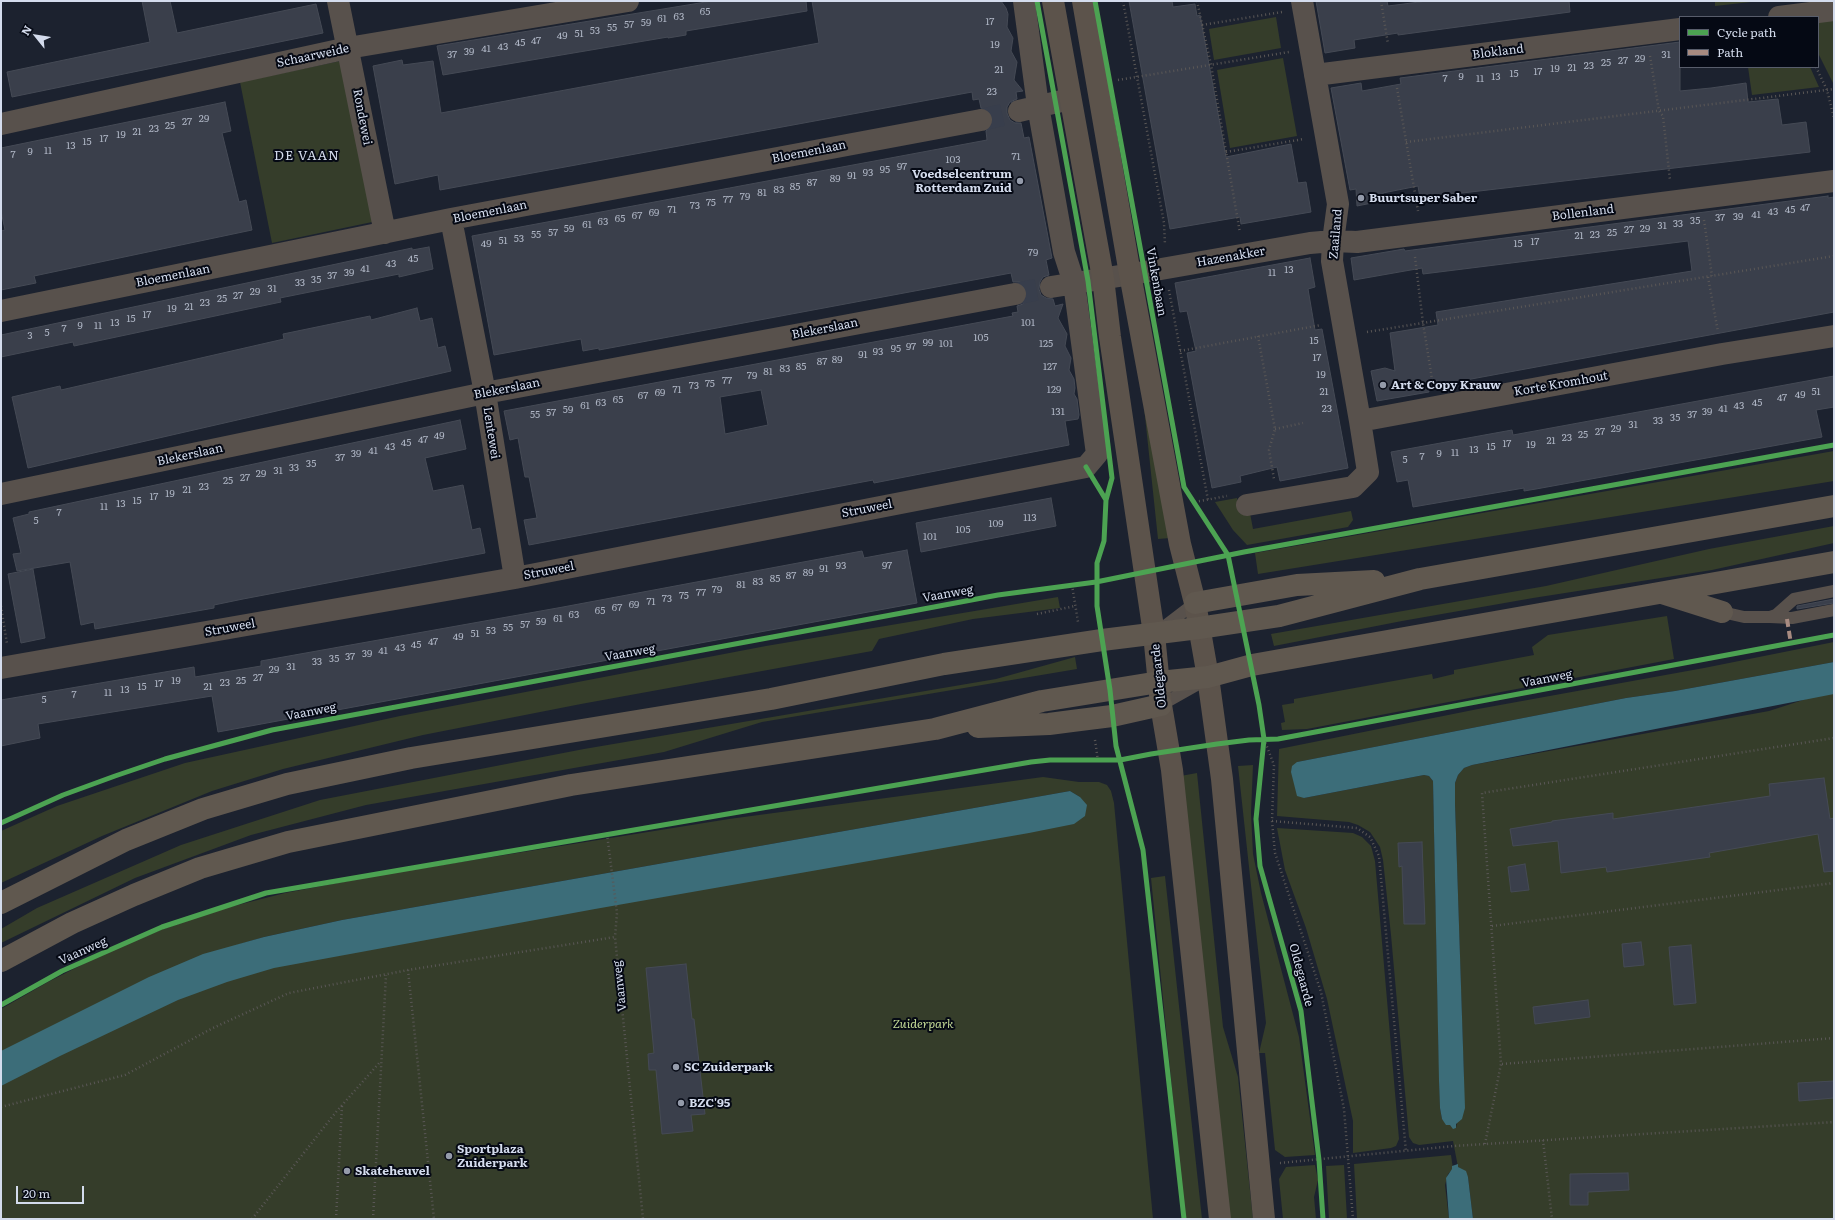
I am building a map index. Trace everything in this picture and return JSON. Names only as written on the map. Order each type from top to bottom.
[{"type":"highway","points":[[1,903],[126,840],[203,809],[288,784],[411,758],[771,699],[944,664],[1102,640],[1279,616],[1420,579],[1834,506]]},
{"type":"highway","points":[[1,961],[72,923],[134,895],[200,868],[288,842],[578,784],[935,729],[1042,701],[1159,682],[1208,678],[1252,665],[1834,562]]},
{"type":"highway","points":[[1195,604],[1297,585],[1420,579]]},
{"type":"highway","points":[[1659,592],[1722,612]]},
{"type":"highway","points":[[935,729],[1049,724],[1112,716],[1161,705]]},
{"type":"street","name":"Rondewei","points":[[338,1],[385,233]]},
{"type":"street","name":"Schaarweide","points":[[1,124],[348,48],[628,1]]},
{"type":"street","points":[[1024,1],[1028,108],[1064,252],[1088,281]]},
{"type":"street","points":[[1053,1],[1070,99],[1088,281],[1110,338],[1154,634]]},
{"type":"street","name":"Vinkenbaan","points":[[1083,1],[1130,274],[1180,544],[1195,604],[1199,628]]},
{"type":"street","name":"Zaailand","points":[[1302,5],[1316,75],[1338,204],[1332,261],[1360,421]]},
{"type":"street","points":[[1787,16],[1834,10]]},
{"type":"street","name":"Blokland","points":[[1316,75],[1679,30]]},
{"type":"street","points":[[1028,108],[1070,99]]},
{"type":"street","name":"Bloemenlaan","points":[[1,311],[451,219],[981,120]]},
{"type":"street","name":"Bollenland","points":[[1333,241],[1357,242],[1417,235],[1834,181]]},
{"type":"street","name":"Lentewei","points":[[451,219],[484,393],[515,578]]},
{"type":"street","name":"Hazenakker","points":[[1130,274],[1310,243],[1333,241]]},
{"type":"street","name":"Vinkenbaan","points":[[1088,281],[1130,274]]},
{"type":"street","points":[[1051,287],[1088,281]]},
{"type":"street","name":"Struweel","points":[[6,667],[515,578],[1086,467],[1097,454],[1088,281]]},
{"type":"street","name":"Blekerslaan","points":[[1,494],[484,393],[1015,294]]},
{"type":"street","name":"Korte Kromhout","points":[[1360,421],[1722,354],[1834,336]]},
{"type":"street","points":[[1246,505],[1353,487],[1368,472],[1360,421]]},
{"type":"street","points":[[1199,628],[1208,678],[1222,780],[1264,1219]]},
{"type":"street","name":"Oldegaarde","points":[[1154,634],[1161,705],[1173,778],[1220,1219]]},
{"type":"lane","points":[[1770,617],[1776,615],[1794,599],[1834,591]]},
{"type":"lane","points":[[1154,634],[1195,604]]},
{"type":"lane","points":[[1722,612],[1749,618],[1792,618],[1834,610]]},
{"type":"lane","points":[[1161,705],[1208,678]]},
{"type":"path","points":[[1197,1],[1211,65],[1244,255]]},
{"type":"path","points":[[1381,1],[1388,48],[1394,66],[1406,142],[1417,235],[1423,323],[1436,407]]},
{"type":"path","points":[[1202,25],[1302,5]]},
{"type":"path","points":[[1646,34],[1659,111],[1663,116],[1672,202]]},
{"type":"path","points":[[1117,81],[1280,54],[1310,47]]},
{"type":"path","points":[[1816,68],[1827,90],[1834,118]]},
{"type":"path","points":[[1406,142],[1834,89]]},
{"type":"path","points":[[1226,152],[1326,135]]},
{"type":"path","points":[[1701,198],[1712,276]]},
{"type":"path","points":[[1180,351],[1258,336],[1344,328],[1423,323],[1834,256]]},
{"type":"path","points":[[1708,277],[1722,354]]},
{"type":"path","points":[[1258,336],[1275,429],[1269,450],[1278,500]]},
{"type":"path","points":[[1275,429],[1303,424]]},
{"type":"path","points":[[1194,502],[1235,495],[1246,505]]},
{"type":"path","points":[[1191,497],[1198,508]]},
{"type":"path","points":[[1065,586],[1078,584]]},
{"type":"path","points":[[1,606],[6,667]]},
{"type":"path","points":[[1037,614],[1075,606]]},
{"type":"path","points":[[1263,732],[1263,754]]},
{"type":"path","points":[[1485,1144],[1502,1064],[1482,793],[1834,738]]},
{"type":"path","points":[[1256,740],[1271,739]]},
{"type":"path","points":[[1092,761],[1105,761]]},
{"type":"path","points":[[1272,821],[1357,828],[1370,837],[1379,856],[1406,1152]]},
{"type":"path","points":[[599,836],[614,833]]},
{"type":"path","points":[[1492,926],[1834,883]]},
{"type":"path","points":[[1,1107],[125,1075],[214,1028],[289,993],[408,970],[614,937]]},
{"type":"path","points":[[408,970],[434,1219]]},
{"type":"path","points":[[373,1219],[386,975]]},
{"type":"path","points":[[1502,1064],[1834,1038]]},
{"type":"path","points":[[252,1219],[342,1105],[381,1062]]},
{"type":"path","points":[[336,1219],[342,1105]]},
{"type":"path","points":[[1259,1165],[1485,1144],[1834,1122]]},
{"type":"path","points":[[1543,1140],[1552,1219]]},
{"type":"path","points":[[1318,1152],[1320,1167]]},
{"type":"green space","points":[[1715,1],[1760,1],[1715,6]]},
{"type":"green space","points":[[1276,17],[1281,48],[1214,60],[1209,29]]},
{"type":"green space","points":[[1834,19],[1834,85],[1819,55],[1819,21]]},
{"type":"green space","points":[[1283,58],[1297,136],[1230,148],[1217,70]]},
{"type":"green space","points":[[345,60],[377,221],[272,243],[240,82]]},
{"type":"green space","points":[[1748,68],[1810,68],[1819,87],[1752,95]]},
{"type":"green space","points":[[1144,407],[1170,538],[1158,539]]},
{"type":"green space","points":[[1834,451],[1834,481],[1258,574],[1255,553]]},
{"type":"green space","points":[[1237,498],[1240,514],[1250,513],[1253,529],[1351,511],[1353,520],[1348,527],[1247,545],[1233,530],[1215,502]]},
{"type":"green space","points":[[1834,526],[1834,543],[1712,570],[1533,598],[1402,621],[1274,646],[1271,634],[1546,586],[1709,549]]},
{"type":"green space","points":[[1058,597],[1060,608],[973,619],[879,639],[872,651],[581,704],[423,735],[283,769],[212,791],[102,836],[1,883],[1,831],[57,806],[185,763],[400,716],[766,646]]},
{"type":"green space","points":[[1667,616],[1674,659],[1307,729],[1282,730],[1281,723],[1285,722],[1282,705],[1294,703],[1294,699],[1432,674],[1433,679],[1454,674],[1454,670],[1534,655],[1532,647],[1548,635]]},
{"type":"green space","points":[[1834,642],[1834,662],[1675,691],[1626,698],[1297,762],[1304,798],[1424,775],[1429,776],[1433,781],[1440,1108],[1442,1119],[1456,1128],[1464,1084],[1455,783],[1458,775],[1464,768],[1472,765],[1769,711],[1834,690],[1834,1219],[1473,1219],[1468,1177],[1458,1167],[1453,1141],[1419,1145],[1413,1143],[1409,1137],[1391,935],[1383,860],[1380,847],[1370,832],[1349,822],[1277,816],[1279,749],[1478,709],[1704,668]]},
{"type":"green space","points":[[1075,657],[1077,669],[762,722],[664,752],[366,805],[251,835],[135,878],[1,943],[1,929],[37,908],[181,845],[320,800],[584,749],[996,679]]},
{"type":"green space","points":[[1253,765],[1251,813],[1253,854],[1261,893],[1299,1037],[1315,1155],[1285,1157],[1275,1150],[1265,1053],[1259,1053],[1266,1023],[1238,766]]},
{"type":"green space","points":[[1197,773],[1223,1027],[1238,1077],[1253,1219],[1228,1219],[1175,777]]},
{"type":"green space","name":"Zuiderpark","points":[[1043,777],[1079,782],[1099,782],[1107,785],[1111,791],[1114,803],[1153,1219],[1,1219],[1,1009],[48,982],[107,952],[161,930],[218,910],[285,893],[380,875],[729,819]],"holes":[[[1070,791],[1080,797],[237,945],[264,937],[342,920]]]},
{"type":"green space","points":[[1277,828],[1353,833],[1362,837],[1371,846],[1375,861],[1399,1139],[1396,1146],[1391,1148],[1353,1153],[1353,1121],[1327,999],[1306,928],[1285,870]]},
{"type":"green space","points":[[1165,876],[1202,1219],[1185,1219],[1151,878]]},
{"type":"green space","points":[[1451,1155],[1453,1169],[1448,1174],[1445,1185],[1449,1219],[1357,1219],[1354,1164]]},
{"type":"green space","points":[[1315,1165],[1318,1180],[1314,1197],[1316,1219],[1283,1219],[1279,1179],[1286,1167]]},
{"type":"green space","points":[[1344,1165],[1347,1219],[1329,1219],[1326,1166]]},
{"type":"water","points":[[1834,662],[1834,694],[1472,765],[1464,768],[1458,775],[1455,783],[1455,803],[1465,1108],[1462,1119],[1456,1124],[1456,1128],[1453,1129],[1450,1125],[1446,1125],[1442,1119],[1440,1108],[1433,781],[1429,776],[1424,775],[1304,798],[1297,796],[1291,772],[1292,766],[1297,762],[1626,698],[1675,691]]},
{"type":"water","points":[[1070,791],[1080,797],[1087,805],[1085,816],[1074,824],[595,909],[274,968],[227,982],[178,1000],[1,1086],[1,1051],[149,977],[203,954],[264,937],[342,920]]},
{"type":"water","points":[[1458,1164],[1458,1167],[1466,1171],[1468,1177],[1473,1219],[1449,1219],[1446,1178],[1452,1169],[1452,1166]]},
{"type":"building","points":[[142,1],[170,1],[177,33],[316,4],[323,33],[12,97],[7,72],[150,42]]},
{"type":"building","points":[[712,1],[806,1],[807,11],[686,31],[686,35],[443,75],[437,46]]},
{"type":"building","points":[[812,1],[1001,1],[1006,8],[1008,14],[1007,27],[1013,38],[1011,51],[1017,62],[1014,80],[1023,91],[1016,92],[1017,99],[1010,102],[1007,107],[1007,113],[1010,120],[1015,123],[1021,123],[1024,138],[1029,137],[1052,258],[1046,260],[1049,275],[1043,277],[1040,282],[1039,289],[1041,295],[1046,298],[1053,299],[1055,306],[1063,304],[1058,318],[1067,334],[1065,346],[1071,358],[1069,370],[1074,379],[1074,394],[1077,399],[1078,419],[1065,421],[1069,445],[874,483],[873,480],[529,545],[524,520],[537,518],[529,477],[525,477],[518,438],[510,440],[504,411],[1013,316],[1012,313],[1018,312],[1017,306],[1023,304],[1027,299],[1027,291],[1025,286],[1020,282],[1013,282],[1011,273],[599,350],[599,348],[583,351],[581,339],[494,355],[472,236],[987,140],[986,131],[993,125],[993,117],[990,112],[981,108],[979,99],[973,100],[972,92],[440,190],[438,175],[395,184],[373,66],[402,60],[403,65],[433,61],[441,113],[819,43]],"holes":[[[761,390],[768,425],[725,434],[720,397]]]},
{"type":"building","points":[[1129,1],[1172,1],[1173,7],[1195,4],[1197,16],[1200,15],[1226,157],[1291,144],[1298,183],[1306,182],[1311,212],[1241,224],[1240,217],[1170,229]]},
{"type":"building","points":[[1316,1],[1387,1],[1388,6],[1427,1],[1569,1],[1570,12],[1398,35],[1398,33],[1354,40],[1355,48],[1325,53]]},
{"type":"building","points":[[1679,42],[1680,91],[1746,83],[1748,102],[1778,99],[1782,125],[1806,122],[1810,152],[1420,198],[1418,186],[1383,193],[1382,201],[1357,206],[1356,189],[1350,190],[1331,88],[1361,83],[1362,91],[1401,84],[1400,78]]},
{"type":"building","points":[[225,102],[231,131],[222,133],[239,202],[246,200],[252,230],[34,276],[36,283],[1,290],[1,231],[5,230],[1,211],[1,148]]},
{"type":"building","points":[[1828,196],[1828,198],[1834,197],[1834,312],[1428,387],[1429,392],[1377,401],[1371,371],[1385,368],[1395,371],[1390,333],[1438,325],[1436,312],[1692,271],[1688,241],[1423,274],[1422,268],[1354,280],[1351,258],[1404,249],[1405,251]]},
{"type":"building","points":[[429,247],[433,269],[399,277],[399,274],[280,298],[281,302],[74,346],[73,342],[1,357],[1,335],[412,248],[412,250]]},
{"type":"building","points":[[1310,258],[1315,287],[1308,289],[1315,330],[1322,329],[1348,468],[1280,481],[1277,467],[1240,476],[1241,482],[1212,488],[1187,353],[1196,351],[1187,311],[1180,312],[1175,283]]},
{"type":"building","points":[[417,308],[420,321],[432,318],[438,348],[445,346],[451,371],[28,468],[12,397],[60,386],[61,390],[284,339],[283,334],[370,316],[371,320]]},
{"type":"building","points":[[1834,376],[1834,407],[1816,410],[1822,437],[1536,489],[1524,491],[1524,488],[1413,507],[1408,480],[1397,482],[1391,452],[1512,430],[1513,435]]},
{"type":"building","points":[[460,420],[466,449],[425,458],[433,491],[463,485],[472,530],[480,528],[485,553],[243,599],[214,605],[214,608],[95,629],[94,622],[81,625],[70,562],[17,571],[13,554],[21,553],[13,518],[29,514],[29,512]]},
{"type":"building","points":[[1051,498],[1056,526],[921,552],[916,523]]},
{"type":"building","points":[[907,550],[917,603],[218,732],[212,696],[38,724],[40,738],[1,746],[1,700],[194,667],[195,677],[261,666],[261,661],[563,607],[862,551],[864,558]]},
{"type":"building","points":[[33,569],[45,638],[21,643],[8,574]]},
{"type":"building","points":[[1834,599],[1834,603],[1797,609],[1797,606]]},
{"type":"building","points":[[1824,778],[1830,819],[1834,818],[1834,871],[1824,872],[1818,834],[1709,853],[1710,857],[1607,872],[1606,867],[1561,873],[1558,841],[1513,846],[1510,829],[1552,821],[1613,813],[1613,819],[1770,796],[1769,784]]},
{"type":"building","points":[[1422,842],[1425,924],[1404,924],[1402,866],[1399,867],[1398,843]]},
{"type":"building","points":[[1525,864],[1529,890],[1511,892],[1508,867]]},
{"type":"building","points":[[1641,942],[1644,965],[1624,967],[1622,944]]},
{"type":"building","points":[[1691,945],[1696,1003],[1674,1005],[1669,947]]},
{"type":"building","points":[[686,964],[705,1114],[691,1115],[693,1131],[662,1134],[656,1070],[649,1070],[648,1054],[654,1053],[646,968]]},
{"type":"building","points":[[1588,1000],[1590,1017],[1535,1024],[1533,1007]]},
{"type":"building","points":[[1834,1081],[1834,1098],[1799,1101],[1798,1083]]},
{"type":"building","points":[[1628,1173],[1629,1190],[1588,1192],[1588,1205],[1570,1205],[1570,1174]]},
{"type":"tunnel","points":[[981,120],[1019,111]]},
{"type":"tunnel","points":[[1015,294],[1051,287]]},
{"type":"marked path","points":[[1787,619],[1791,644]]},
{"type":"cycle path","points":[[1037,1],[1088,281],[1112,478],[1106,500]]},
{"type":"cycle path","points":[[1095,1],[1184,487],[1228,555],[1259,705],[1264,739],[1256,819],[1260,866],[1301,1011],[1319,1160],[1323,1219]]},
{"type":"cycle path","name":"Vaanweg","points":[[1,823],[63,795],[115,776],[165,759],[272,730],[998,595],[1096,582],[1244,552],[1834,445]]},
{"type":"cycle path","points":[[1086,467],[1106,500],[1104,541],[1097,563],[1097,606],[1110,690],[1116,746],[1143,850],[1184,1219]]},
{"type":"cycle path","name":"Vaanweg","points":[[1,1005],[62,971],[162,927],[266,893],[1031,762],[1050,760],[1120,760],[1217,744],[1249,740],[1278,739],[1834,635]]},
{"type":"place","name":"Voedselcentrum Rotterdam Zuid","points":[[1020,181]]},
{"type":"place","name":"Buurtsuper Saber","points":[[1361,198]]},
{"type":"place","name":"Art & Copy Krauw","points":[[1383,385]]},
{"type":"place","name":"SC Zuiderpark","points":[[676,1067]]},
{"type":"place","name":"BZC'95","points":[[681,1103]]},
{"type":"place","name":"Sportplaza Zuiderpark","points":[[449,1156]]},
{"type":"place","name":"Skateheuvel","points":[[347,1171]]},
{"type":"district","name":"DE VAAN","points":[[307,156]]}]
